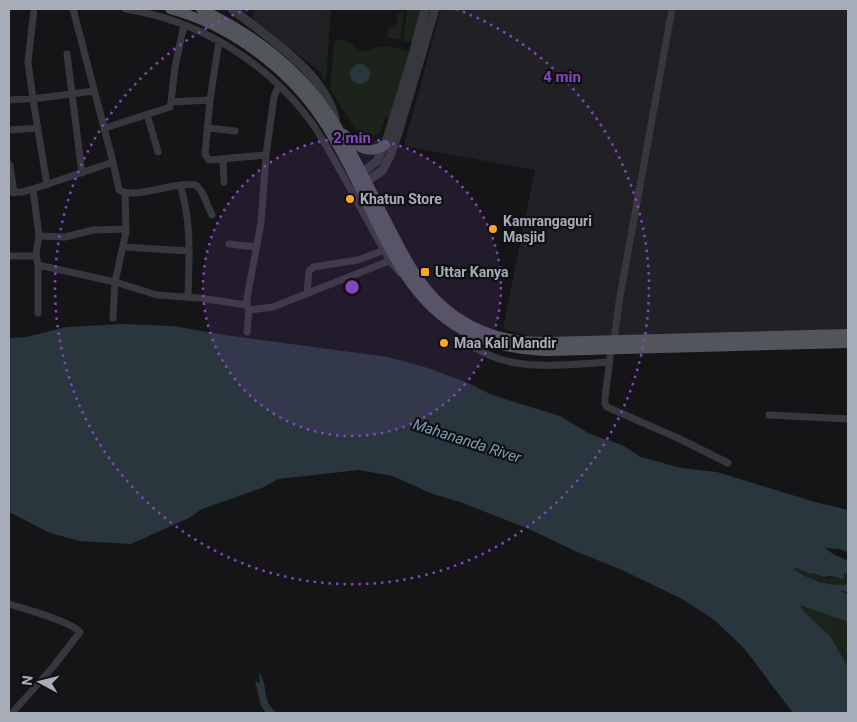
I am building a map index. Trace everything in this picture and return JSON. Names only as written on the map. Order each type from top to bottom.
[{"type":"main road","points":[[170,9],[207,23],[248,46],[276,68],[297,88],[320,116],[358,182],[390,229],[404,244],[426,278],[470,329],[534,342],[612,345],[848,343]]},
{"type":"main road","points":[[201,9],[236,27],[284,62],[316,97],[336,126],[354,144],[362,148],[374,150],[385,145]]},
{"type":"main road","points":[[336,126],[358,182],[393,260],[417,292],[440,315],[470,329],[494,347],[510,353],[542,357],[589,355],[612,345],[848,334]]},
{"type":"street","points":[[34,9],[28,62],[47,185]]},
{"type":"street","points":[[73,9],[114,162],[119,190],[125,193],[190,184],[200,188],[212,215]]},
{"type":"street","points":[[125,9],[151,13],[184,25],[244,55],[278,85],[310,120],[329,151],[358,182]]},
{"type":"street","points":[[232,9],[278,44],[310,74],[334,112],[336,126]]},
{"type":"street","points":[[419,50],[425,9]]},
{"type":"street","points":[[358,182],[382,171],[419,50],[435,9]]},
{"type":"street","points":[[672,9],[619,302],[605,404],[607,407],[728,463]]},
{"type":"street","points":[[104,128],[170,107],[175,67],[184,25]]},
{"type":"street","points":[[219,41],[210,100],[205,154],[209,160],[266,155]]},
{"type":"street","points":[[67,54],[82,173]]},
{"type":"street","points":[[248,332],[248,308],[264,203],[266,155],[274,97],[278,85]]},
{"type":"street","points":[[9,100],[33,99],[94,91]]},
{"type":"street","points":[[171,102],[210,100]]},
{"type":"street","points":[[147,114],[158,152]]},
{"type":"street","points":[[9,130],[38,128]]},
{"type":"street","points":[[208,128],[236,131]]},
{"type":"street","points":[[358,182],[377,161],[394,132]]},
{"type":"street","points":[[223,160],[224,182]]},
{"type":"street","points":[[9,164],[12,192],[47,185],[114,162]]},
{"type":"street","points":[[180,185],[186,205],[189,230],[188,297]]},
{"type":"street","points":[[33,189],[39,236],[36,254],[38,265],[38,313]]},
{"type":"street","points":[[113,318],[115,282],[126,229],[125,193]]},
{"type":"street","points":[[39,236],[65,237],[93,230],[126,229]]},
{"type":"street","points":[[229,244],[256,247]]},
{"type":"street","points":[[123,247],[189,251]]},
{"type":"street","points":[[307,294],[309,272],[313,267],[358,260],[387,249]]},
{"type":"street","points":[[9,256],[32,256],[36,254]]},
{"type":"street","points":[[38,265],[115,282],[157,295],[188,297],[248,308],[273,307],[393,260]]},
{"type":"street","points":[[470,329],[465,341],[490,356],[510,362],[544,366],[610,362]]},
{"type":"street","points":[[769,415],[848,419],[848,415]]},
{"type":"street","points":[[9,604],[70,625],[80,632],[53,667],[12,713]]},
{"type":"shaded area","points":[[255,9],[328,9],[323,74],[252,18]]},
{"type":"shaded area","points":[[328,9],[331,9],[326,82],[322,77]]},
{"type":"shaded area","points":[[407,9],[421,9],[413,42],[403,41]]},
{"type":"shaded area","points":[[441,9],[848,9],[848,329],[555,339],[534,337],[503,329],[535,170],[404,146]]},
{"type":"shaded area","points":[[400,12],[404,12],[401,40],[387,38],[389,27],[396,27]]},
{"type":"shaded area","points":[[339,39],[350,42],[359,52],[387,47],[409,52],[389,117],[385,117],[380,133],[363,141],[330,89],[334,42]]},
{"type":"shaded area","points":[[792,567],[820,576],[841,579],[844,574],[848,573],[848,584],[841,585],[820,581],[792,570]]},
{"type":"shaded area","points":[[799,604],[848,622],[848,667],[830,636],[804,612]]},
{"type":"water","points":[[360,64],[367,67],[370,74],[367,81],[360,84],[353,81],[350,74],[353,67]]},
{"type":"water","name":"Mahananda River","points":[[123,324],[173,326],[388,357],[428,368],[468,383],[492,395],[560,416],[590,434],[622,445],[641,457],[681,468],[717,472],[815,502],[848,510],[848,552],[825,548],[848,561],[848,573],[844,574],[843,579],[830,576],[824,577],[797,568],[792,569],[812,579],[826,583],[834,585],[848,584],[848,592],[840,591],[848,594],[848,622],[800,605],[804,612],[830,636],[848,667],[848,713],[793,713],[744,648],[713,619],[682,599],[529,529],[460,502],[433,494],[392,476],[359,470],[278,479],[262,488],[202,509],[189,518],[131,544],[80,541],[50,533],[9,512],[9,338],[26,337],[66,327]]},
{"type":"water","points":[[259,672],[267,699],[277,713],[266,713],[261,706],[255,681],[260,684]]},
{"type":"place","name":"Khatun Store","points":[[350,199]]},
{"type":"place","name":"Kamrangaguri Masjid","points":[[493,229]]},
{"type":"place","name":"Uttar Kanya","points":[[425,272]]},
{"type":"place","name":"Maa Kali Mandir","points":[[444,343]]}]
